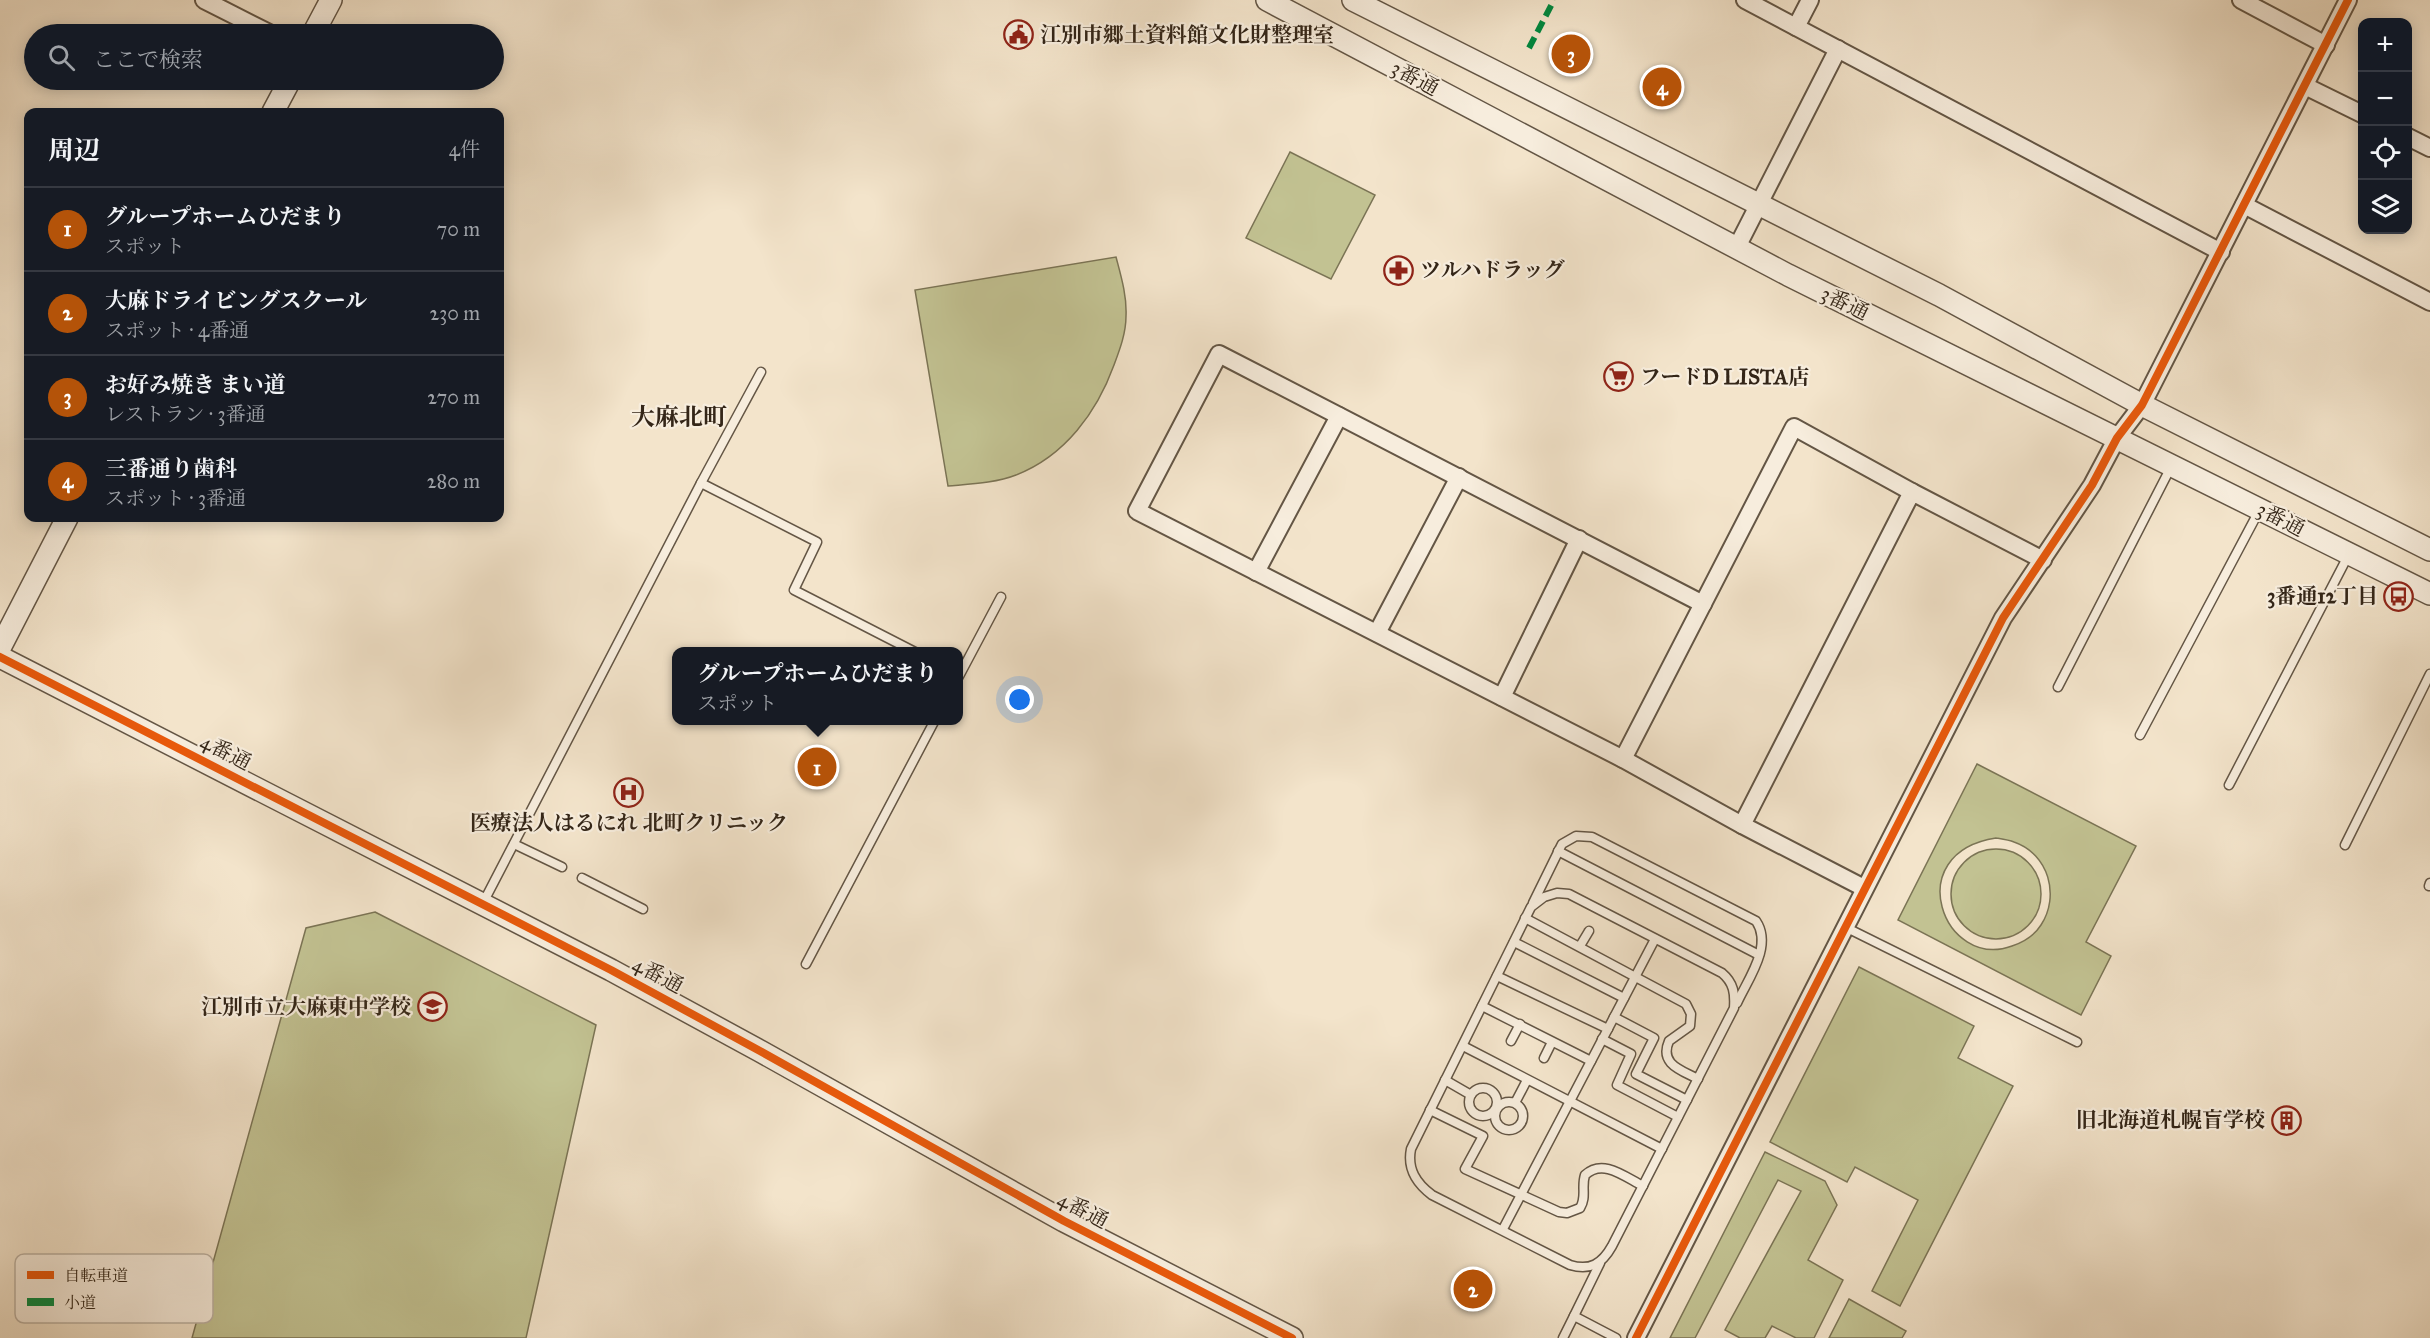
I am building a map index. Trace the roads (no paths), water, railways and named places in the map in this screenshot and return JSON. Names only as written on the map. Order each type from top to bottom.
[{"type":"street","points":[[204,0],[251,24]]},
{"type":"street","points":[[318,24],[331,0]]},
{"type":"street","name":"3番通","points":[[1267,0],[1737,247],[2430,594]]},
{"type":"street","name":"3番通","points":[[1353,0],[1758,206],[1939,295],[2142,405],[2430,550]]},
{"type":"street","points":[[1745,0],[2221,252]]},
{"type":"street","points":[[1796,27],[1810,0]]},
{"type":"street","points":[[2241,0],[2326,45]]},
{"type":"street","points":[[1636,1338],[2003,618],[2092,485],[2117,438],[2142,405],[2348,0]]},
{"type":"street","points":[[1737,247],[1838,49]]},
{"type":"street","points":[[2305,86],[2358,112]]},
{"type":"street","points":[[275,108],[285,90]]},
{"type":"street","points":[[2412,139],[2430,148]]},
{"type":"street","points":[[2244,205],[2430,302]]},
{"type":"street","points":[[1703,603],[1219,354],[1137,511],[1623,759],[1742,825],[1864,888]]},
{"type":"street","points":[[1256,572],[1339,416]]},
{"type":"street","points":[[1623,759],[1794,427],[2043,560]]},
{"type":"street","points":[[1377,633],[1459,477]]},
{"type":"street","points":[[1742,825],[1912,492]]},
{"type":"street","points":[[0,648],[64,522]]},
{"type":"street","points":[[1502,697],[1579,539]]},
{"type":"street","name":"4番通","points":[[0,657],[483,903],[760,1051],[1064,1221],[1292,1338]]},
{"type":"lane","points":[[483,903],[761,372]]},
{"type":"lane","points":[[2058,687],[2172,465]]},
{"type":"lane","points":[[701,483],[817,542],[794,590],[907,647]]},
{"type":"lane","points":[[2140,735],[2260,509]]},
{"type":"lane","points":[[2229,785],[2350,554]]},
{"type":"lane","points":[[963,668],[1001,597]]},
{"type":"lane","points":[[2345,845],[2430,674]]},
{"type":"lane","points":[[806,964],[932,725]]},
{"type":"lane","points":[[1563,1338],[1734,1008],[1759,955],[1763,936],[1756,921],[1592,837],[1576,836],[1562,844],[1558,851],[1411,1149],[1409,1161],[1416,1180],[1432,1195],[1570,1265],[1587,1268],[1602,1260]]},
{"type":"lane","points":[[514,844],[562,867]]},
{"type":"lane","points":[[1558,851],[1759,955]]},
{"type":"lane","points":[[582,878],[643,909]]},
{"type":"lane","points":[[1527,915],[1544,897],[1557,893],[1569,894],[1728,978],[1735,993],[1734,1008]]},
{"type":"lane","points":[[1527,915],[1680,1000],[1689,1008],[1692,1020],[1690,1026],[1669,1041],[1666,1054],[1670,1064],[1698,1079]]},
{"type":"lane","points":[[1845,927],[2077,1042]]},
{"type":"lane","points":[[1580,946],[1588,931]]},
{"type":"lane","points":[[1503,1229],[1655,939]]},
{"type":"lane","points":[[1514,942],[1624,998]]},
{"type":"lane","points":[[1497,976],[1608,1029]]},
{"type":"lane","points":[[1482,1006],[1591,1061]]},
{"type":"lane","points":[[1614,1017],[1654,1038],[1636,1074],[1687,1100]]},
{"type":"lane","points":[[1511,1041],[1520,1024]]},
{"type":"lane","points":[[1602,1039],[1631,1054],[1617,1084],[1678,1117]]},
{"type":"lane","points":[[1544,1058],[1552,1042]]},
{"type":"lane","points":[[1462,1046],[1662,1149]]},
{"type":"lane","points":[[1445,1080],[1471,1095]]},
{"type":"lane","points":[[1515,1103],[1527,1080]]},
{"type":"lane","points":[[1515,1103],[1506,1101],[1495,1110],[1487,1116],[1474,1112],[1470,1104],[1471,1095],[1478,1089],[1491,1090],[1498,1102],[1495,1110],[1495,1120],[1501,1128],[1515,1129],[1523,1119],[1522,1109],[1515,1103]]},
{"type":"lane","points":[[1430,1110],[1483,1136],[1466,1169],[1559,1212],[1574,1212],[1583,1203],[1585,1175],[1600,1167],[1643,1186]]},
{"type":"lane","points":[[1574,1316],[1616,1338]]},
{"type":"place","name":"江別市郷土資料館文化財整理室","points":[[1019,35]]},
{"type":"place","name":"お好み焼き まい道","points":[[1571,54]]},
{"type":"place","name":"三番通り歯科","points":[[1662,87]]},
{"type":"place","name":"ツルハドラッグ","points":[[1399,270]]},
{"type":"place","name":"フードD LISTA店","points":[[1619,377]]},
{"type":"place","name":"3番通12丁目","points":[[2399,596]]},
{"type":"place","name":"グループホームひだまり","points":[[817,767]]},
{"type":"place","name":"医療法人はるにれ 北町クリニック","points":[[629,792]]},
{"type":"place","name":"江別市立大麻東中学校","points":[[432,1007]]},
{"type":"place","name":"旧北海道札幌盲学校","points":[[2286,1120]]},
{"type":"place","name":"大麻ドライビングスクール","points":[[1473,1289]]},
{"type":"district","name":"大麻北町","points":[[679,417]]}]
